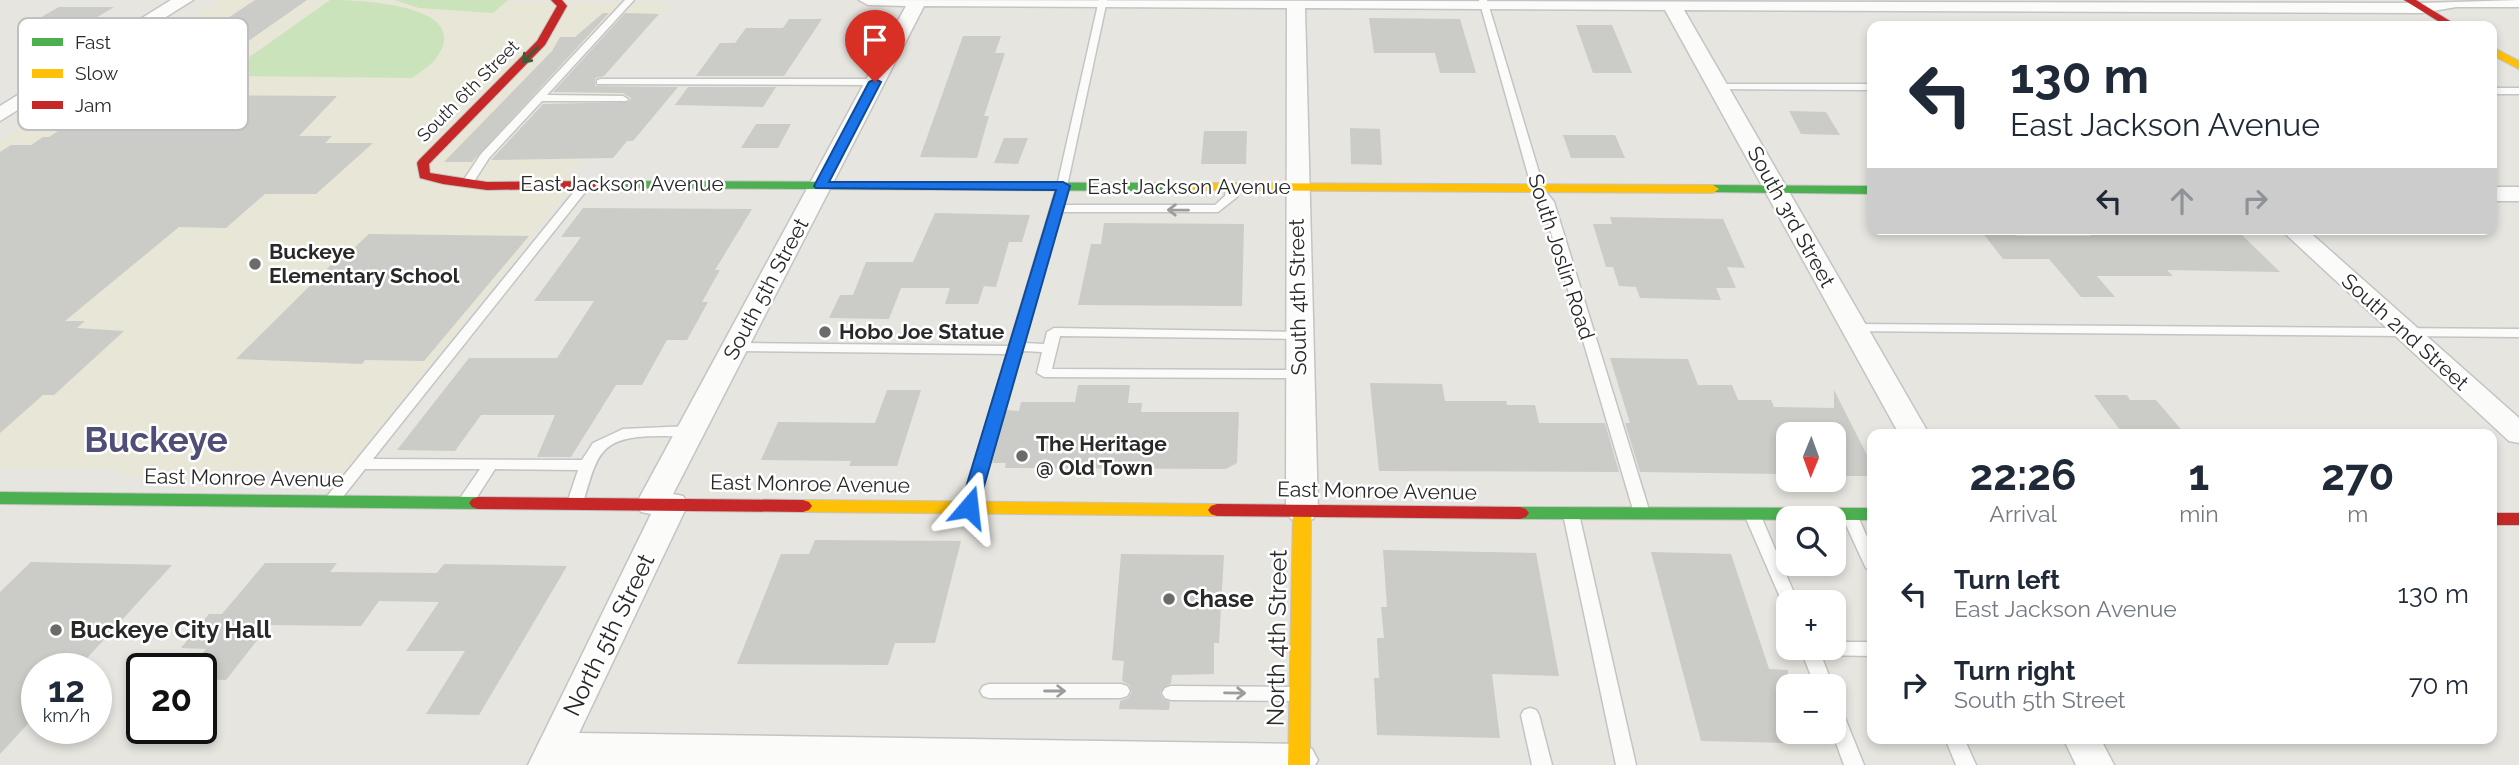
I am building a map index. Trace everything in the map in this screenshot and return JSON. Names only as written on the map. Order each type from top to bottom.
[{"type":"street","points":[[155,18],[184,0]]},
{"type":"street","name":"South 6th Street","points":[[424,175],[423,163],[541,43],[549,24],[562,6],[556,0]]},
{"type":"street","points":[[868,0],[2416,4],[2519,2]]},
{"type":"street","name":"South 5th Street","points":[[662,504],[690,431],[918,0]]},
{"type":"street","name":"South 4th Street","points":[[1296,1],[1296,187],[1302,511]]},
{"type":"street","name":"South 3rd Street","points":[[1670,1],[1911,429]]},
{"type":"street","points":[[2043,3],[2064,21]]},
{"type":"street","points":[[2416,4],[2445,21]]},
{"type":"street","points":[[2497,53],[2519,66]]},
{"type":"street","points":[[0,115],[18,104]]},
{"type":"street","name":"East Jackson Avenue","points":[[424,175],[442,182],[467,184],[1867,190]]},
{"type":"street","points":[[2497,194],[2519,194]]},
{"type":"street","name":"South 2nd Street","points":[[2299,235],[2519,434]]},
{"type":"street","name":"East Monroe Avenue","points":[[4,501],[332,500],[1571,514],[1867,514]]},
{"type":"street","name":"North 5th Street","points":[[549,756],[662,504]]},
{"type":"street","name":"North 4th Street","points":[[1299,763],[1302,511]]},
{"type":"street","points":[[2497,519],[2519,519]]},
{"type":"street","points":[[2084,744],[2095,765]]},
{"type":"street","points":[[549,756],[1299,763]]},
{"type":"lane","points":[[467,184],[485,156],[630,0]]},
{"type":"lane","points":[[969,507],[1057,209],[1103,0]]},
{"type":"lane","name":"South Joslin Road","points":[[1483,1],[1538,189],[1548,202],[1642,513]]},
{"type":"lane","points":[[601,82],[875,82]]},
{"type":"lane","points":[[1719,87],[1867,87]]},
{"type":"lane","points":[[2497,91],[2519,91]]},
{"type":"lane","points":[[538,98],[623,99]]},
{"type":"lane","points":[[332,500],[586,184]]},
{"type":"lane","points":[[1057,209],[1217,208],[1231,197],[1232,187]]},
{"type":"lane","points":[[1854,328],[2519,333]]},
{"type":"lane","points":[[1299,336],[1054,332],[1044,373],[1299,374]]},
{"type":"lane","points":[[735,347],[1050,348]]},
{"type":"lane","points":[[575,503],[587,465],[598,446],[628,432],[690,431]]},
{"type":"lane","points":[[361,464],[587,465]]},
{"type":"lane","points":[[466,502],[491,464]]},
{"type":"lane","points":[[1752,513],[1785,590]]},
{"type":"lane","points":[[1571,514],[1626,765]]},
{"type":"lane","points":[[1849,514],[1867,553]]},
{"type":"lane","points":[[1846,649],[1867,649]]},
{"type":"lane","points":[[989,691],[1121,691]]},
{"type":"lane","points":[[1171,693],[1299,694]]},
{"type":"lane","points":[[1530,715],[1542,765]]},
{"type":"lane","points":[[1846,744],[1854,765]]},
{"type":"lane","points":[[1957,744],[1966,765]]},
{"type":"shaded area","name":"Buckeye Elementary School","points":[[219,0],[670,3],[599,84],[643,85],[570,174],[581,175],[346,470],[222,470],[193,478],[129,478],[117,469],[0,469],[0,140],[18,128],[248,130],[248,18],[191,18]]},
{"type":"green space","points":[[330,0],[364,1],[408,9],[427,16],[440,26],[444,39],[437,57],[412,78],[248,76],[248,58]]},
{"type":"green space","points":[[395,0],[508,0],[493,13],[419,8]]},
{"type":"building","points":[[255,0],[307,0],[248,41],[248,18],[228,18]]},
{"type":"building","points":[[59,7],[114,7],[96,18],[40,18]]},
{"type":"building","points":[[603,13],[609,13],[472,162],[444,162],[552,51],[560,37],[575,37]]},
{"type":"building","points":[[625,13],[659,14],[604,76],[595,78],[595,86],[678,87],[633,141],[627,141],[613,158],[491,160],[543,104],[629,102],[631,98],[623,93],[553,92]]},
{"type":"building","points":[[1369,18],[1460,19],[1476,73],[1440,73],[1435,53],[1374,53]]},
{"type":"building","points":[[789,19],[822,19],[784,76],[696,76],[720,43],[735,43],[746,28],[783,28]]},
{"type":"building","points":[[1576,25],[1612,25],[1632,73],[1593,73]]},
{"type":"building","points":[[963,36],[1001,36],[995,53],[1005,53],[984,116],[989,116],[977,158],[920,157]]},
{"type":"building","points":[[688,87],[776,87],[763,107],[675,105]]},
{"type":"building","points":[[248,95],[337,96],[299,136],[332,136],[325,143],[373,143],[316,194],[265,194],[226,228],[179,227],[65,321],[85,321],[77,328],[124,331],[54,395],[43,395],[0,433],[0,152],[11,145],[31,145],[43,137],[49,137],[60,130],[248,130]]},
{"type":"building","points":[[1789,111],[1826,112],[1840,135],[1801,134]]},
{"type":"building","points":[[756,124],[791,124],[778,148],[741,148]]},
{"type":"building","points":[[1350,128],[1380,129],[1382,165],[1351,164]]},
{"type":"building","points":[[1204,131],[1247,131],[1246,164],[1201,164]]},
{"type":"building","points":[[1563,135],[1615,135],[1625,158],[1571,158]]},
{"type":"building","points":[[1004,138],[1028,138],[1018,164],[994,163]]},
{"type":"building","points":[[583,208],[752,209],[715,270],[720,270],[702,302],[708,302],[687,340],[667,340],[642,385],[616,385],[571,457],[537,457],[555,415],[481,415],[455,451],[397,450],[469,358],[557,358],[594,301],[534,301],[581,237],[561,237]]},
{"type":"building","points":[[935,213],[1030,215],[1022,242],[1009,242],[996,287],[984,286],[978,304],[945,304],[950,288],[901,288],[889,319],[829,318],[840,295],[853,295],[866,262],[913,262]]},
{"type":"building","points":[[1610,217],[1723,219],[1745,268],[1727,267],[1736,288],[1716,288],[1721,300],[1640,298],[1636,287],[1619,286],[1613,267],[1606,267],[1593,224],[1612,224]]},
{"type":"building","points":[[1104,223],[1244,224],[1242,306],[1078,305],[1091,244],[1101,244]]},
{"type":"building","points":[[369,234],[529,236],[424,361],[365,360],[362,364],[236,359],[346,250],[352,250]]},
{"type":"building","points":[[1984,235],[2242,235],[2280,272],[2167,270],[2173,276],[2097,276],[2115,297],[2081,297],[2049,259],[2003,259]]},
{"type":"building","points":[[1610,358],[1688,359],[1698,385],[1732,385],[1738,400],[1771,400],[1774,407],[1834,408],[1834,390],[1867,455],[1867,476],[1846,476],[1846,422],[1776,422],[1776,474],[1640,472],[1625,423],[1630,423]]},
{"type":"building","points":[[1370,383],[1442,384],[1445,401],[1506,401],[1507,405],[1535,405],[1539,423],[1605,423],[1619,472],[1379,471]]},
{"type":"building","points":[[1078,385],[1130,385],[1128,403],[1142,403],[1141,412],[1239,412],[1237,463],[1226,469],[1005,468],[1006,463],[992,463],[1007,410],[1019,411],[1021,402],[1075,402]]},
{"type":"building","points":[[887,390],[921,390],[897,466],[849,466],[851,461],[761,460],[778,422],[875,423]]},
{"type":"building","points":[[2094,395],[2127,395],[2130,400],[2156,400],[2181,429],[2119,429]]},
{"type":"building","points":[[815,540],[961,541],[935,643],[895,643],[888,665],[737,664],[781,554],[809,554]]},
{"type":"building","points":[[1383,550],[1536,553],[1559,676],[1492,674],[1500,738],[1377,735],[1374,678],[1379,678],[1377,638],[1384,638],[1381,607],[1387,607]]},
{"type":"building","points":[[1651,552],[1731,554],[1769,669],[1788,670],[1788,674],[1776,674],[1776,743],[1701,741]]},
{"type":"building","name":"Chase","points":[[1121,554],[1224,555],[1219,643],[1214,643],[1214,674],[1172,675],[1171,683],[1160,692],[1163,699],[1170,702],[1169,710],[1119,709],[1120,701],[1128,698],[1132,692],[1129,685],[1122,681],[1124,661],[1112,660]]},
{"type":"building","name":"Buckeye City Hall","points":[[31,562],[172,565],[92,653],[21,653],[21,731],[0,754],[0,592]]},
{"type":"building","points":[[265,563],[337,563],[330,572],[437,573],[444,564],[567,566],[479,715],[426,714],[465,651],[406,651],[439,602],[379,601],[361,626],[269,625],[226,680],[217,680],[217,653],[203,653],[206,649],[181,648],[209,614],[222,614]]},
{"type":"traffic: fast","points":[[602,185],[1180,187]]},
{"type":"traffic: fast","points":[[1713,189],[1867,190]]},
{"type":"traffic: fast","points":[[0,498],[478,503]]},
{"type":"traffic: fast","points":[[1520,513],[1867,514]]},
{"type":"traffic: slow","points":[[2497,53],[2519,66]]},
{"type":"traffic: slow","points":[[1180,187],[1713,189]]},
{"type":"traffic: slow","points":[[803,506],[1217,510]]},
{"type":"traffic: slow","points":[[1299,765],[1302,511]]},
{"type":"traffic: jam","points":[[556,0],[562,6],[541,43],[423,163],[424,175],[443,181],[487,186],[602,185]]},
{"type":"traffic: jam","points":[[2409,0],[2445,21]]},
{"type":"traffic: jam","points":[[478,503],[803,506]]},
{"type":"traffic: jam","points":[[1217,510],[1520,513]]},
{"type":"traffic: jam","points":[[2497,519],[2519,519]]},
{"type":"place","name":"Buckeye Elementary School","points":[[255,264]]},
{"type":"place","name":"Hobo Joe Statue","points":[[825,332]]},
{"type":"place","name":"The Heritage @ Old Town","points":[[1022,456]]},
{"type":"place","name":"Chase","points":[[1169,599]]},
{"type":"place","name":"Buckeye City Hall","points":[[56,630]]},
{"type":"district","name":"Buckeye","points":[[156,440]]},
{"type":"route","points":[[875,82],[821,186],[1063,186],[1018,350],[969,507]]}]
